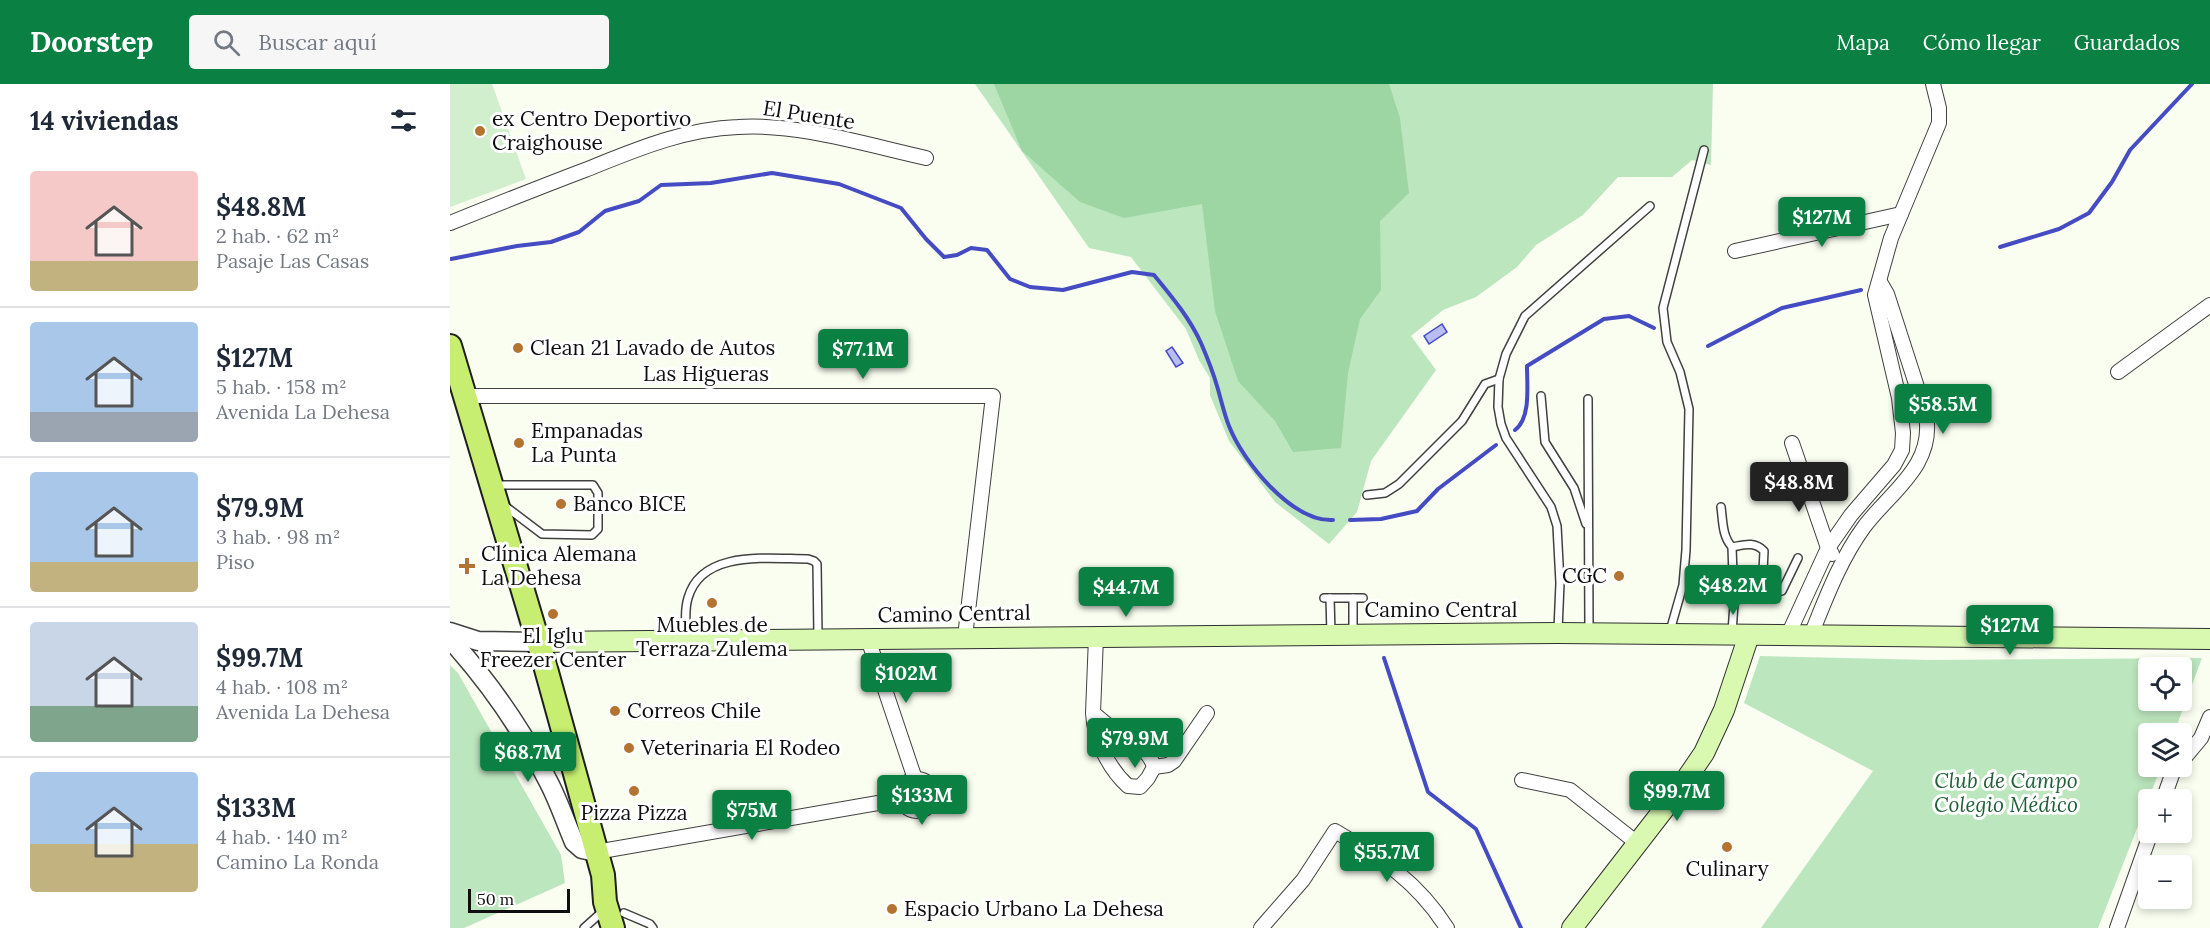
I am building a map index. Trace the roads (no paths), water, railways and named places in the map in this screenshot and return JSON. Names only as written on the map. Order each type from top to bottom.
[{"type":"main road","points":[[450,346],[596,852],[618,919]]},
{"type":"main road","name":"Camino Central","points":[[537,642],[1558,633],[2210,639]]},
{"type":"main road","points":[[1572,928],[1691,772],[1709,742],[1733,687],[1740,635]]},
{"type":"street","points":[[1788,636],[1828,548],[1851,515],[1894,465],[1902,450],[1903,433],[1899,398],[1875,295],[1886,254],[1939,123],[1939,108],[1933,84]]},
{"type":"street","name":"El Puente","points":[[450,223],[645,146],[668,138],[715,128],[747,126],[786,129],[926,158]]},
{"type":"street","points":[[1735,251],[1901,214]]},
{"type":"street","points":[[1811,635],[1834,576],[1864,527],[1918,465],[1926,445],[1928,434],[1926,415],[1887,294],[1880,282]]},
{"type":"street","points":[[2118,372],[2210,305]]},
{"type":"street","name":"Las Higueras","points":[[464,396],[993,396],[965,638]]},
{"type":"street","points":[[1792,443],[1828,548],[1840,567]]},
{"type":"street","name":"Camino Central","points":[[450,632],[466,638],[490,642],[537,642]]},
{"type":"street","points":[[1093,713],[1120,736],[1143,749],[1151,759],[1154,767],[1140,787],[1128,786],[1119,778],[1107,759],[1094,725],[1093,713],[1096,637]]},
{"type":"street","points":[[450,639],[501,702],[535,756],[552,789],[574,842],[582,849],[596,852],[901,799]]},
{"type":"street","points":[[868,639],[915,779]]},
{"type":"street","points":[[479,673],[479,652],[490,642]]},
{"type":"street","points":[[1154,767],[1168,765],[1174,761],[1207,713]]},
{"type":"street","points":[[2192,749],[2202,738],[2210,717]]},
{"type":"street","points":[[915,779],[921,779],[931,788],[932,801],[923,810],[916,811],[910,810],[901,799],[901,790],[906,783],[915,779]]},
{"type":"street","points":[[1522,780],[1570,790],[1637,843]]},
{"type":"street","points":[[1261,928],[1303,880],[1335,831],[1396,870],[1425,897],[1447,928]]},
{"type":"street","points":[[2117,928],[2147,843]]},
{"type":"lane","points":[[1670,634],[1671,623],[1683,585],[1686,550],[1689,409],[1680,372],[1667,342],[1663,308],[1704,150]]},
{"type":"lane","points":[[1558,633],[1560,583],[1557,526],[1551,507],[1506,438],[1498,407],[1499,379],[1506,354],[1525,316],[1650,206]]},
{"type":"lane","points":[[1367,495],[1385,492],[1399,484],[1462,421],[1485,384],[1499,379]]},
{"type":"lane","points":[[1541,396],[1545,442],[1574,488],[1588,529]]},
{"type":"lane","points":[[1588,399],[1589,634]]},
{"type":"lane","points":[[593,485],[598,492],[598,529],[592,535],[542,534],[493,492],[593,485]]},
{"type":"lane","points":[[1721,507],[1726,541],[1732,547],[1734,592],[1740,635]]},
{"type":"lane","points":[[1732,547],[1758,545],[1764,551],[1762,592]]},
{"type":"lane","points":[[1734,592],[1782,591],[1798,558]]},
{"type":"lane","points":[[687,640],[688,597],[697,580],[707,571],[726,562],[760,559],[808,560],[817,564],[818,639]]},
{"type":"lane","points":[[1331,635],[1327,598],[1363,598]]},
{"type":"lane","points":[[1353,598],[1353,635]]},
{"type":"lane","points":[[584,928],[618,919],[650,924],[653,928]]},
{"type":"water","points":[[1442,324],[1447,332],[1429,344],[1424,336]]},
{"type":"water","points":[[1172,347],[1183,363],[1176,367],[1166,351]]},
{"type":"waterway","points":[[2000,247],[2059,229],[2089,213],[2112,182],[2130,150],[2192,84]]},
{"type":"waterway","points":[[451,259],[551,242],[579,232],[605,211],[639,201],[661,185],[711,183],[772,173],[839,184],[901,208],[944,257],[957,255],[971,248],[987,250],[1010,279],[1030,287],[1063,290],[1132,272],[1154,275],[1180,308],[1201,343],[1229,426],[1245,456],[1257,472],[1286,501],[1317,518],[1333,520]]},
{"type":"waterway","points":[[1708,346],[1782,308],[1861,290]]},
{"type":"waterway","points":[[1515,430],[1524,418],[1526,410],[1527,366],[1604,319],[1629,316],[1654,328]]},
{"type":"waterway","points":[[1350,520],[1381,519],[1417,511],[1438,489],[1496,445]]},
{"type":"waterway","points":[[1384,658],[1428,792],[1476,829],[1521,928]]},
{"type":"place","name":"ex Centro Deportivo Craighouse","points":[[480,131]]},
{"type":"place","name":"Clean 21 Lavado de Autos","points":[[518,348]]},
{"type":"place","name":"Empanadas La Punta","points":[[519,443]]},
{"type":"place","name":"Banco BICE","points":[[561,504]]},
{"type":"place","name":"Clínica Alemana La Dehesa","points":[[467,566]]},
{"type":"place","name":"CGC","points":[[1619,576]]},
{"type":"place","name":"Muebles de Terraza Zulema","points":[[712,603]]},
{"type":"place","name":"El Iglu Freezer Center","points":[[553,614]]},
{"type":"place","name":"Correos Chile","points":[[615,711]]},
{"type":"place","name":"Veterinaria El Rodeo","points":[[629,748]]},
{"type":"place","name":"Pizza Pizza","points":[[634,791]]},
{"type":"place","name":"Culinary","points":[[1727,847]]},
{"type":"place","name":"Espacio Urbano La Dehesa","points":[[892,909]]},
{"type":"park label","name":"Club de Campo Colegio Médico","points":[[2006,793]]}]
